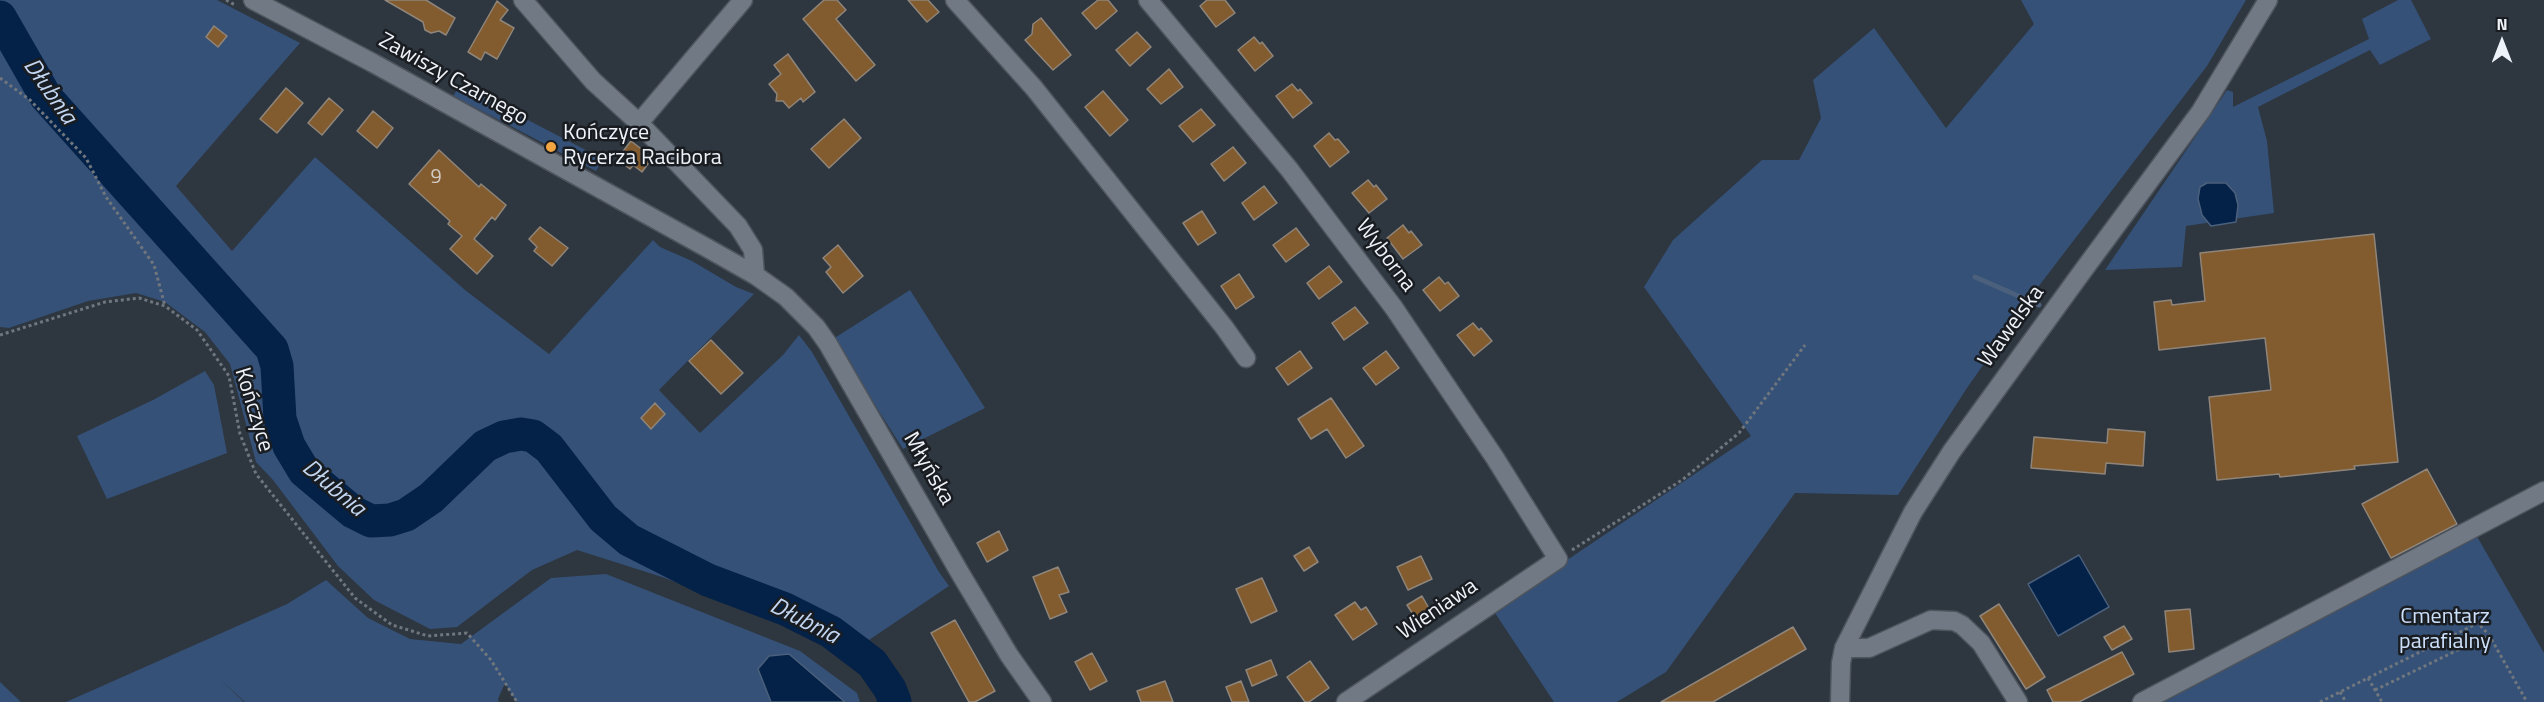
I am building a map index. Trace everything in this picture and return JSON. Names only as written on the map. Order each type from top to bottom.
[{"type":"street","points":[[523,0],[593,81],[639,123],[747,238],[753,250],[755,275]]},
{"type":"street","points":[[639,123],[743,0]]},
{"type":"street","points":[[955,0],[1034,88],[1224,327],[1246,358]]},
{"type":"street","name":"Wyborna","points":[[1149,0],[1289,169],[1394,308],[1495,458],[1558,559]]},
{"type":"street","name":"Wawelska","points":[[1840,702],[1841,663],[1844,648],[1896,543],[1947,459],[2201,111],[2268,0]]},
{"type":"street","name":"Zawiszy Czarnego","points":[[244,3],[373,63],[755,275]]},
{"type":"street","name":"Młyńska","points":[[755,275],[803,313],[828,344],[1009,655],[1042,702]]},
{"type":"street","points":[[2142,702],[2544,491]]},
{"type":"street","name":"Wieniawa","points":[[1346,702],[1558,559]]},
{"type":"street","points":[[1844,648],[1869,648],[1931,620],[1954,621],[1962,625],[1981,643],[2018,702]]},
{"type":"path","points":[[226,0],[244,3]]},
{"type":"path","points":[[0,78],[30,100],[86,158],[106,197],[154,265],[165,306]]},
{"type":"path","name":"Kończyce","points":[[0,335],[105,302],[139,298],[165,306],[197,330],[230,376],[240,434],[256,474],[355,598],[392,625],[428,636],[467,633],[491,660],[517,702]]},
{"type":"path","points":[[1558,559],[1682,480],[1739,433],[1805,345]]},
{"type":"path","points":[[2320,702],[2478,623],[2489,635],[2527,702]]},
{"type":"path","points":[[2375,690],[2489,635]]},
{"type":"path","points":[[2368,678],[2382,702]]},
{"type":"path","points":[[2340,692],[2346,702]]},
{"type":"green space","points":[[0,0],[217,0],[300,43],[176,186],[232,251],[315,157],[465,290],[549,354],[653,240],[660,247],[754,294],[659,390],[700,433],[783,355],[799,335],[812,352],[949,586],[869,640],[784,593],[776,618],[662,577],[577,550],[532,570],[457,627],[430,629],[374,600],[338,566],[273,480],[256,462],[230,364],[205,332],[165,302],[136,293],[88,301],[9,328],[0,327]]},
{"type":"green space","points":[[2021,0],[2246,0],[2207,66],[2032,295],[1967,388],[1898,495],[1795,493],[1666,672],[1617,702],[1554,702],[1493,610],[1751,436],[1644,287],[1673,240],[1762,160],[1799,160],[1821,118],[1813,80],[1874,28],[1946,128],[2034,24]]},
{"type":"green space","points":[[2398,0],[2411,0],[2431,39],[2380,65],[2370,50],[2258,107],[2267,141],[2274,213],[2186,226],[2182,267],[2105,270],[2227,90],[2233,92],[2233,107],[2369,39],[2362,19]]},
{"type":"green space","points":[[461,84],[603,159],[596,171],[557,151],[559,146],[548,140],[545,144],[453,96]]},
{"type":"green space","points":[[910,290],[985,408],[903,449],[833,339]]},
{"type":"green space","points":[[205,371],[214,385],[227,453],[107,499],[77,436],[153,400]]},
{"type":"green space","name":"Cmentarz parafialny","points":[[2475,533],[2544,653],[2544,702],[2156,702]]},
{"type":"green space","points":[[606,574],[800,651],[857,693],[860,702],[516,702],[505,683],[498,699],[499,702],[245,702],[219,678],[244,702],[66,702],[287,604],[326,580],[368,618],[410,639],[461,644],[551,578]]},
{"type":"green space","points":[[0,682],[21,702],[0,702]]},
{"type":"shaded area","points":[[2207,183],[2226,183],[2235,193],[2238,205],[2236,222],[2211,226],[2202,215],[2198,199],[2200,187]]},
{"type":"shaded area","points":[[2079,555],[2109,607],[2058,636],[2028,584]]},
{"type":"shaded area","points":[[789,654],[845,702],[771,702],[758,669],[769,656]]},
{"type":"building","points":[[385,0],[426,0],[455,18],[446,35],[439,31],[431,33],[425,30],[423,22]]},
{"type":"building","points":[[824,0],[837,0],[846,10],[836,19],[875,65],[856,81],[803,19]]},
{"type":"building","points":[[908,0],[928,0],[939,12],[927,22]]},
{"type":"building","points":[[1098,0],[1108,0],[1117,11],[1096,29],[1082,13]]},
{"type":"building","points":[[1207,0],[1225,0],[1235,13],[1216,27],[1200,6]]},
{"type":"building","points":[[497,1],[508,10],[500,20],[514,28],[497,59],[485,52],[481,60],[468,52]]},
{"type":"building","points":[[1041,18],[1071,55],[1053,70],[1025,40],[1032,34],[1033,24]]},
{"type":"building","points":[[214,26],[227,36],[218,47],[206,37]]},
{"type":"building","points":[[1137,32],[1151,47],[1130,66],[1116,50]]},
{"type":"building","points":[[1254,37],[1260,44],[1262,42],[1273,56],[1255,71],[1238,50]]},
{"type":"building","points":[[788,54],[815,92],[803,102],[801,98],[789,108],[783,101],[776,101],[777,94],[769,84],[781,74],[774,65]]},
{"type":"building","points":[[1169,69],[1183,87],[1161,104],[1147,89]]},
{"type":"building","points":[[1292,84],[1298,91],[1300,89],[1312,103],[1293,118],[1276,96]]},
{"type":"building","points":[[286,88],[303,103],[277,133],[260,119]]},
{"type":"building","points":[[1103,91],[1128,120],[1110,136],[1085,107]]},
{"type":"building","points":[[329,98],[343,110],[322,135],[308,123]]},
{"type":"building","points":[[1201,109],[1215,125],[1193,142],[1179,126]]},
{"type":"building","points":[[373,111],[393,128],[377,148],[357,131]]},
{"type":"building","points":[[844,119],[861,138],[829,168],[811,149]]},
{"type":"building","points":[[1329,133],[1335,140],[1338,139],[1349,152],[1330,167],[1314,146]]},
{"type":"building","points":[[631,141],[644,151],[641,154],[650,161],[642,172],[633,165],[630,169],[617,159]]},
{"type":"building","points":[[1233,147],[1246,163],[1224,181],[1211,164]]},
{"type":"building","points":[[439,150],[479,187],[481,184],[506,205],[495,220],[492,217],[474,239],[493,256],[477,274],[450,249],[462,236],[448,224],[450,221],[409,184]]},
{"type":"building","points":[[1368,180],[1374,187],[1376,185],[1387,199],[1369,213],[1352,193]]},
{"type":"building","points":[[1264,186],[1277,203],[1254,220],[1242,203]]},
{"type":"building","points":[[1202,211],[1216,233],[1198,245],[1183,223]]},
{"type":"building","points":[[1403,225],[1422,245],[1403,259],[1387,238]]},
{"type":"building","points":[[540,227],[568,248],[552,266],[534,251],[537,247],[529,239]]},
{"type":"building","points":[[1296,228],[1309,245],[1286,262],[1273,245]]},
{"type":"building","points":[[2374,234],[2398,462],[2280,477],[2279,474],[2217,480],[2209,397],[2271,390],[2265,338],[2159,350],[2154,302],[2171,300],[2172,305],[2205,301],[2200,253]]},
{"type":"building","points":[[838,245],[863,276],[843,293],[826,272],[831,267],[823,258]]},
{"type":"building","points":[[1329,266],[1342,282],[1319,299],[1307,283]]},
{"type":"building","points":[[1239,274],[1254,297],[1236,309],[1221,286]]},
{"type":"building","points":[[1439,277],[1445,284],[1448,282],[1459,296],[1440,311],[1423,290]]},
{"type":"building","points":[[1355,307],[1368,323],[1344,340],[1332,323]]},
{"type":"building","points":[[1473,323],[1479,330],[1481,328],[1492,341],[1474,356],[1457,335]]},
{"type":"building","points":[[711,340],[743,373],[721,394],[689,361]]},
{"type":"building","points":[[1300,351],[1312,368],[1288,385],[1276,368]]},
{"type":"building","points":[[1386,351],[1399,368],[1376,385],[1363,368]]},
{"type":"building","points":[[1331,398],[1364,446],[1346,458],[1327,429],[1311,439],[1298,419]]},
{"type":"building","points":[[655,403],[665,414],[651,429],[641,418]]},
{"type":"building","points":[[2108,429],[2145,432],[2143,466],[2106,463],[2105,474],[2031,468],[2034,437],[2107,443]]},
{"type":"building","points":[[2427,469],[2457,524],[2391,558],[2362,504]]},
{"type":"building","points":[[999,531],[1008,550],[987,562],[977,543]]},
{"type":"building","points":[[1309,547],[1318,562],[1304,571],[1294,556]]},
{"type":"building","points":[[1421,556],[1432,579],[1408,590],[1397,567]]},
{"type":"building","points":[[1058,567],[1069,592],[1059,595],[1067,612],[1050,619],[1033,577]]},
{"type":"building","points":[[1262,578],[1277,611],[1251,623],[1236,589]]},
{"type":"building","points":[[1422,596],[1435,619],[1421,627],[1407,605]]},
{"type":"building","points":[[1355,602],[1361,610],[1366,607],[1377,624],[1353,640],[1335,615]]},
{"type":"building","points":[[1999,604],[2045,677],[2026,689],[1980,616]]},
{"type":"building","points":[[2190,609],[2194,649],[2169,652],[2165,611]]},
{"type":"building","points":[[955,620],[995,691],[975,702],[969,702],[931,633]]},
{"type":"building","points":[[2124,626],[2132,639],[2112,650],[2104,637]]},
{"type":"building","points":[[1793,627],[1806,649],[1713,702],[1661,702]]},
{"type":"building","points":[[2122,652],[2134,674],[2079,702],[2053,702],[2047,690]]},
{"type":"building","points":[[1092,653],[1107,681],[1090,690],[1075,662]]},
{"type":"building","points":[[1271,660],[1277,675],[1252,686],[1246,670]]},
{"type":"building","points":[[1310,661],[1329,688],[1309,702],[1305,702],[1287,677]]},
{"type":"building","points":[[1165,681],[1173,702],[1141,702],[1137,691]]},
{"type":"building","points":[[1241,681],[1249,702],[1232,702],[1226,687]]},
{"type":"waterway","name":"Dłubnia","points":[[0,17],[46,97],[272,349],[277,366],[280,419],[289,446],[304,471],[353,512],[371,521],[390,520],[406,515],[431,498],[485,446],[504,437],[521,434],[533,436],[549,448],[603,518],[629,540],[708,580],[785,609],[831,632],[872,663],[890,689],[895,702]]},
{"type":"waterway","points":[[1975,277],[2039,305]]},
{"type":"place","name":"Kończyce Rycerza Racibora","points":[[551,147]]}]
